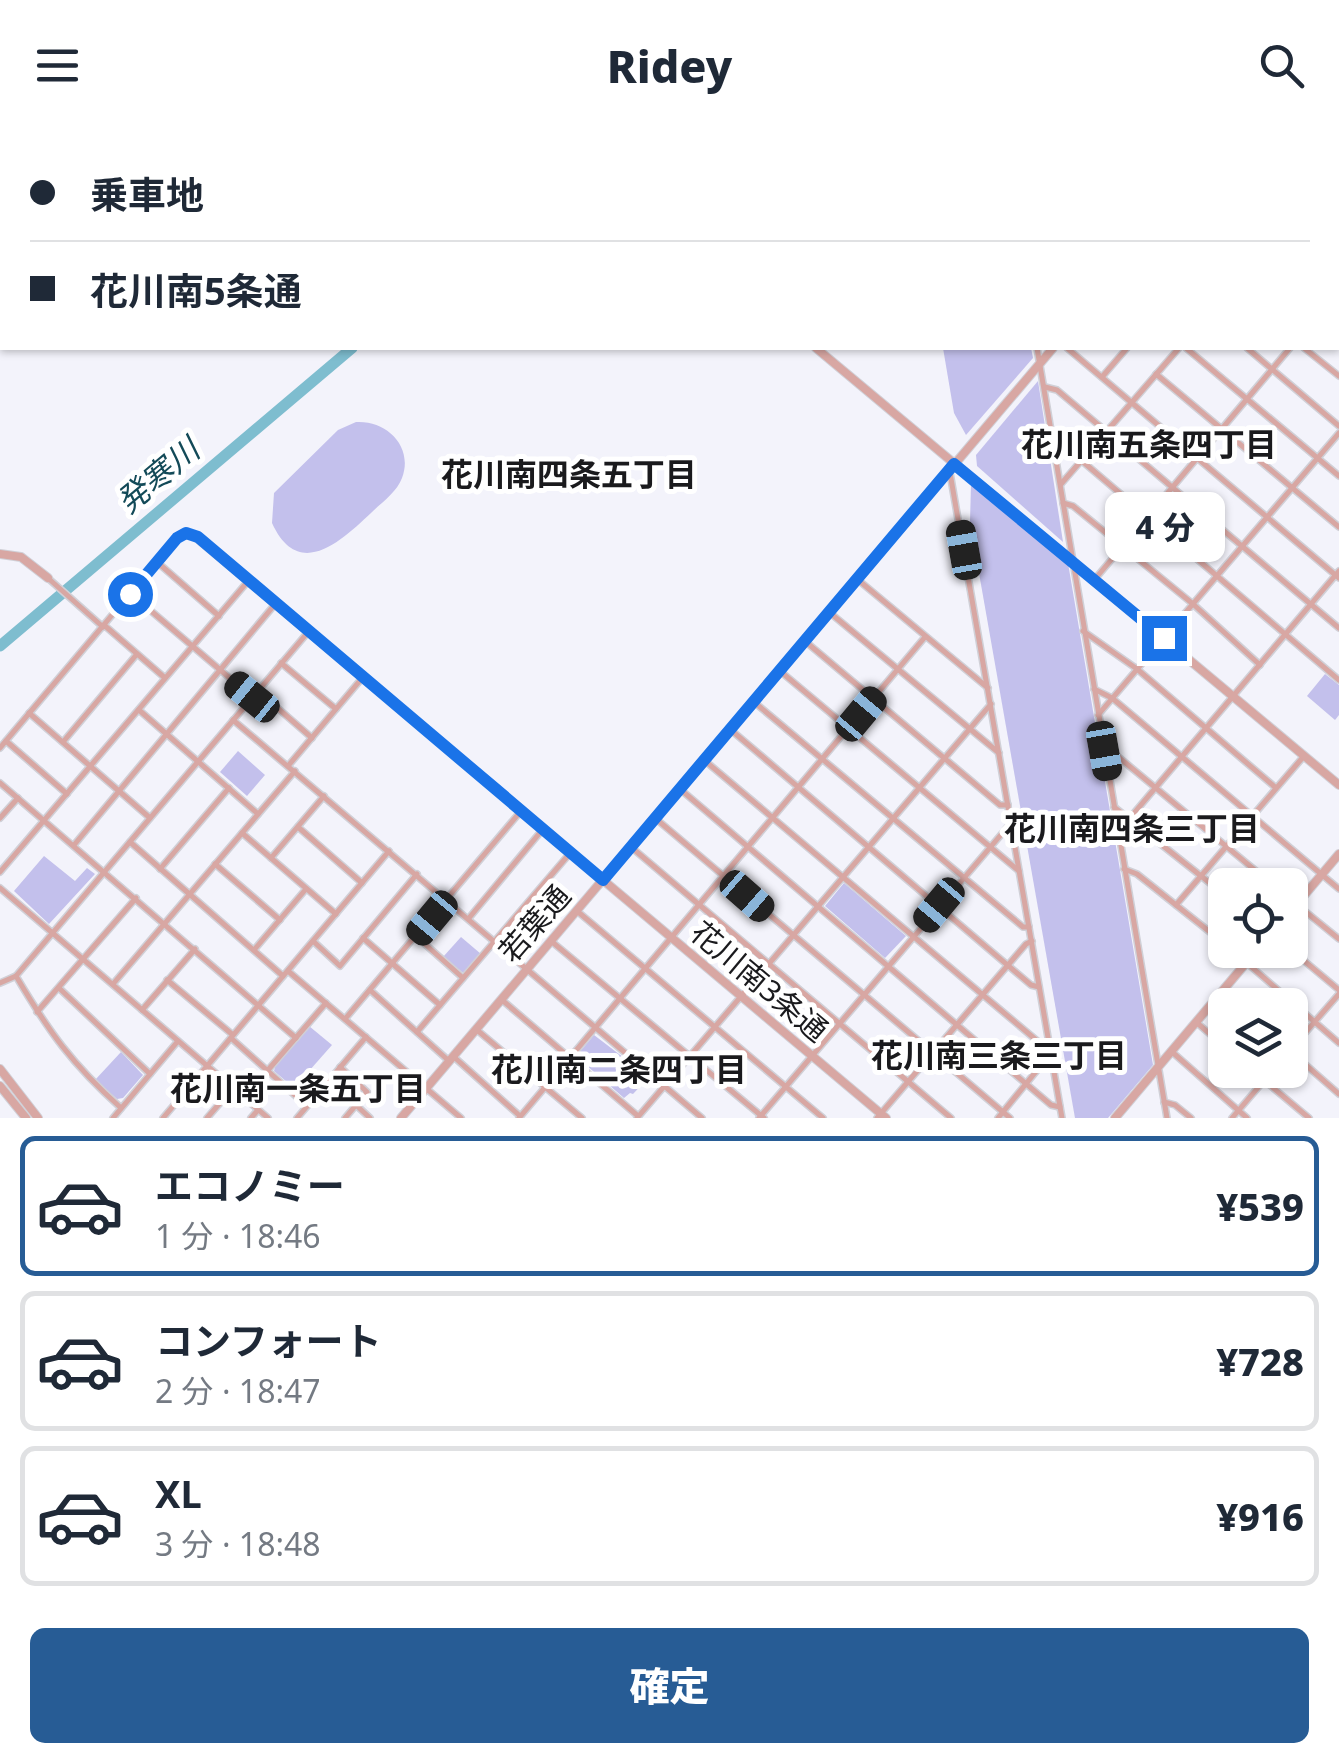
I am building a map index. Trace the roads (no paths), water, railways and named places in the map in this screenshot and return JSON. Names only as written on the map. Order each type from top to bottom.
[{"type":"street","points":[[818,350],[951,467],[1071,558],[1339,785]]},
{"type":"street","points":[[1037,350],[1166,1118]]},
{"type":"street","name":"若葉通","points":[[401,1118],[1051,350]]},
{"type":"street","points":[[1070,350],[1338,575],[1118,832]]},
{"type":"street","points":[[1102,377],[1125,350]]},
{"type":"street","points":[[1061,484],[1180,350]]},
{"type":"street","points":[[1185,350],[1339,476]]},
{"type":"street","points":[[1098,715],[1339,429],[1249,350]]},
{"type":"street","points":[[1095,579],[1288,350]]},
{"type":"street","points":[[1306,350],[1339,376]]},
{"type":"street","points":[[1156,374],[1339,528]]},
{"type":"street","points":[[1044,387],[1057,390],[1339,628]]},
{"type":"street","points":[[1082,461],[1339,680]]},
{"type":"street","points":[[951,467],[1062,1118]]},
{"type":"street","points":[[1063,503],[1074,506],[1260,665]]},
{"type":"street","points":[[0,748],[177,538],[192,534],[603,880]]},
{"type":"street","points":[[0,554],[21,558],[48,578],[165,678]]},
{"type":"street","points":[[157,562],[219,616]]},
{"type":"street","points":[[857,578],[988,688]]},
{"type":"street","points":[[0,872],[249,580]]},
{"type":"street","points":[[130,594],[220,670],[312,738]]},
{"type":"street","points":[[74,845],[276,603]]},
{"type":"street","points":[[829,612],[999,753]]},
{"type":"street","points":[[1083,630],[1137,669],[1276,788]]},
{"type":"street","points":[[0,984],[16,976],[309,631]]},
{"type":"street","points":[[370,990],[520,1117],[926,638]]},
{"type":"street","points":[[805,641],[1000,805],[1008,805]]},
{"type":"street","points":[[63,742],[138,654]]},
{"type":"street","points":[[281,663],[336,709]]},
{"type":"street","points":[[779,671],[1019,871]]},
{"type":"street","points":[[288,766],[363,676]]},
{"type":"street","points":[[1093,689],[1112,698],[1339,889]]},
{"type":"street","points":[[753,702],[1023,927],[1029,927]]},
{"type":"street","points":[[501,1000],[639,1118],[990,704]]},
{"type":"street","points":[[138,710],[258,814]]},
{"type":"street","points":[[30,713],[150,818]]},
{"type":"street","points":[[233,720],[702,1118]]},
{"type":"street","points":[[730,730],[1031,985],[1039,986]]},
{"type":"street","points":[[6,741],[67,794]]},
{"type":"street","points":[[1104,751],[1116,754],[1253,868]]},
{"type":"street","points":[[1176,905],[1304,756]]},
{"type":"street","points":[[704,760],[1041,1044],[1050,1046]]},
{"type":"street","points":[[113,984],[295,771]]},
{"type":"street","points":[[0,783],[296,1038]]},
{"type":"street","points":[[160,869],[229,788]]},
{"type":"street","points":[[680,788],[1051,1105],[1060,1107]]},
{"type":"street","points":[[272,858],[324,796]]},
{"type":"street","points":[[0,818],[18,798]]},
{"type":"street","points":[[1113,806],[1208,880]]},
{"type":"street","points":[[345,1019],[521,810]]},
{"type":"street","points":[[656,818],[932,1052],[1000,1115],[1010,1118]]},
{"type":"street","points":[[550,941],[761,1117],[1011,822]]},
{"type":"street","points":[[298,827],[362,883]]},
{"type":"street","points":[[469,918],[543,829]]},
{"type":"street","points":[[242,833],[336,914]]},
{"type":"street","points":[[130,842],[254,950],[326,1003],[461,1118]]},
{"type":"street","points":[[631,847],[951,1118]]},
{"type":"street","points":[[163,1118],[389,850]]},
{"type":"street","points":[[417,1032],[571,852]]},
{"type":"street","points":[[1308,888],[1339,854]]},
{"type":"street","points":[[215,864],[280,920]]},
{"type":"street","points":[[1124,869],[1137,874],[1208,930]]},
{"type":"street","points":[[313,941],[340,966],[417,874]]},
{"type":"street","name":"花川南3条通","points":[[603,880],[881,1117]]},
{"type":"street","points":[[0,888],[268,1118]]},
{"type":"street","points":[[254,950],[306,888]]},
{"type":"street","points":[[37,1012],[136,898]]},
{"type":"street","points":[[577,910],[823,1118]]},
{"type":"street","points":[[1308,917],[1339,939]]},
{"type":"street","points":[[416,936],[463,978]]},
{"type":"street","points":[[364,938],[440,1005]]},
{"type":"street","points":[[881,1117],[982,994],[1032,942]]},
{"type":"street","points":[[142,1010],[195,948]]},
{"type":"street","points":[[1308,965],[1339,992],[1308,1029]]},
{"type":"street","points":[[1225,988],[1242,968]]},
{"type":"street","points":[[1254,968],[1339,1042]]},
{"type":"street","points":[[16,976],[54,1041],[121,1108]]},
{"type":"street","points":[[168,980],[307,1106]]},
{"type":"street","points":[[59,988],[150,1074]]},
{"type":"street","points":[[268,1070],[326,1003]]},
{"type":"street","points":[[1115,1118],[1208,1008]]},
{"type":"street","points":[[1196,1022],[1208,1032]]},
{"type":"street","points":[[476,1029],[582,1118]]},
{"type":"street","points":[[297,1118],[366,1037]]},
{"type":"street","points":[[113,1118],[178,1041]]},
{"type":"street","points":[[1171,1051],[1247,1118]]},
{"type":"street","points":[[1000,1115],[1043,1063],[1052,1060]]},
{"type":"street","points":[[1308,1067],[1339,1094]]},
{"type":"street","points":[[340,1068],[368,1092],[345,1118]]},
{"type":"street","points":[[0,1069],[3,1089],[26,1118]]},
{"type":"street","points":[[207,1118],[233,1088]]},
{"type":"street","points":[[1232,1118],[1257,1088]]},
{"type":"street","points":[[1273,1088],[1309,1118]]},
{"type":"street","points":[[3,1089],[38,1118]]},
{"type":"street","points":[[1164,1102],[1175,1105],[1190,1118]]},
{"type":"street","points":[[356,1105],[370,1118]]},
{"type":"street","points":[[251,1118],[258,1110]]},
{"type":"waterway","name":"発寒川","points":[[0,646],[350,350]]},
{"type":"district","name":"花川南五条四丁目","points":[[1149,445]]},
{"type":"district","name":"花川南四条五丁目","points":[[569,475]]},
{"type":"district","name":"花川南四条三丁目","points":[[1132,829]]},
{"type":"district","name":"花川南三条三丁目","points":[[999,1056]]},
{"type":"district","name":"花川南二条四丁目","points":[[619,1070]]},
{"type":"district","name":"花川南一条五丁目","points":[[298,1089]]}]
